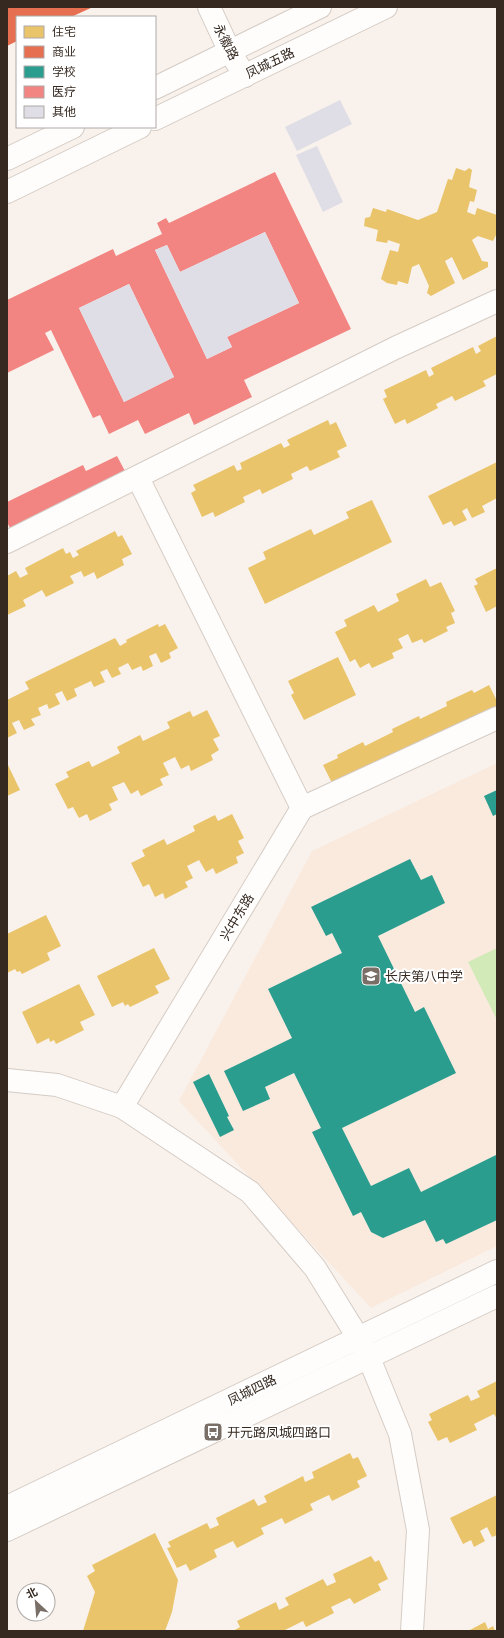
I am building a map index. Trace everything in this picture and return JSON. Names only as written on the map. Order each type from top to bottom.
[{"type":"street","name":"永徽路","points":[[209,7],[230,52],[245,76]]},
{"type":"street","points":[[156,88],[320,7]]},
{"type":"street","name":"凤城五路","points":[[156,119],[386,7]]},
{"type":"street","points":[[7,159],[71,128]]},
{"type":"street","points":[[7,192],[138,128]]},
{"type":"street","points":[[7,542],[138,478],[395,348],[497,301]]},
{"type":"street","points":[[138,478],[302,808],[497,718]]},
{"type":"street","name":"兴中东路","points":[[122,1107],[302,808]]},
{"type":"street","points":[[7,1080],[57,1085],[122,1107],[250,1192],[316,1268],[369,1358],[400,1434],[418,1530],[412,1631]]},
{"type":"street","name":"凤城四路","points":[[7,1507],[359,1339],[497,1271]]},
{"type":"street","name":"凤城四路","points":[[7,1530],[497,1296]]},
{"type":"shaded area","name":"长庆第八中学","points":[[497,763],[497,1246],[371,1308],[179,1101],[312,851]]},
{"type":"green space","points":[[497,948],[497,1020],[468,962]]},
{"type":"building: 住宅","points":[[456,168],[465,171],[469,168],[472,170],[469,187],[477,190],[474,202],[470,201],[467,212],[475,215],[477,208],[497,215],[497,233],[493,241],[478,236],[472,240],[482,261],[488,262],[488,267],[463,280],[452,257],[445,261],[455,283],[431,296],[427,293],[429,286],[419,264],[412,267],[408,284],[398,281],[397,285],[387,283],[381,279],[390,250],[398,252],[400,244],[388,240],[387,243],[376,241],[378,230],[364,226],[365,218],[370,217],[373,208],[386,212],[387,209],[418,220],[437,212],[448,179],[452,180]]},
{"type":"building: 住宅","points":[[497,336],[497,374],[483,381],[486,386],[455,401],[452,396],[436,404],[438,408],[407,424],[405,419],[395,424],[383,399],[387,397],[384,390],[426,370],[429,377],[434,374],[431,368],[473,347],[476,354],[481,351],[478,346]]},
{"type":"building: 住宅","points":[[328,420],[330,425],[336,422],[347,446],[337,451],[340,457],[310,471],[307,466],[291,474],[293,479],[262,494],[260,489],[243,497],[245,502],[215,517],[213,512],[202,517],[191,493],[196,490],[193,485],[234,465],[237,471],[242,469],[240,463],[281,443],[284,448],[290,445],[287,440]]},
{"type":"building: 住宅","points":[[497,462],[497,498],[482,506],[485,512],[472,518],[467,508],[462,511],[467,520],[454,526],[451,521],[443,525],[428,496]]},
{"type":"building: 住宅","points":[[372,500],[392,542],[265,604],[248,568],[266,559],[263,552],[311,529],[314,535],[349,518],[346,512]]},
{"type":"building: 住宅","points":[[115,531],[118,537],[122,535],[132,554],[122,559],[124,565],[97,579],[94,572],[84,577],[81,571],[70,576],[74,583],[46,597],[42,590],[23,600],[26,606],[7,615],[7,576],[16,571],[20,578],[28,574],[25,568],[63,548],[66,554],[70,552],[73,558],[79,555],[76,551]]},
{"type":"building: 住宅","points":[[497,568],[497,606],[486,612],[474,586],[478,584],[475,579]]},
{"type":"building: 住宅","points":[[426,579],[430,587],[441,582],[455,611],[451,613],[455,623],[446,627],[448,631],[424,643],[422,639],[412,643],[408,634],[398,639],[403,648],[392,653],[394,658],[372,668],[369,663],[360,668],[355,659],[350,662],[335,632],[347,626],[344,620],[374,605],[378,612],[399,601],[396,594]]},
{"type":"building: 住宅","points":[[158,624],[159,627],[165,624],[178,648],[169,653],[171,658],[161,663],[156,653],[149,656],[153,666],[143,671],[141,666],[132,670],[128,663],[118,668],[121,674],[112,678],[107,669],[100,672],[105,682],[94,687],[91,681],[74,689],[77,696],[67,701],[62,691],[55,694],[60,704],[49,709],[47,704],[38,708],[41,715],[31,719],[35,725],[24,730],[19,720],[12,723],[17,733],[7,738],[7,700],[29,689],[25,682],[115,638],[120,646],[127,642],[126,640]]},
{"type":"building: 住宅","points":[[338,657],[356,695],[304,720],[291,695],[294,693],[288,681]]},
{"type":"building: 住宅","points":[[489,685],[497,701],[497,718],[338,795],[323,765],[338,758],[337,755],[363,742],[365,746],[393,732],[392,729],[419,716],[420,719],[447,706],[446,702],[472,690],[474,693]]},
{"type":"building: 住宅","points":[[207,710],[220,736],[213,739],[219,750],[211,755],[213,760],[191,771],[189,765],[181,769],[175,757],[163,763],[169,775],[160,779],[163,785],[141,796],[138,790],[131,794],[124,782],[112,787],[118,800],[109,804],[112,810],[90,821],[87,814],[79,818],[73,807],[68,809],[55,784],[69,777],[66,772],[89,761],[92,767],[120,753],[117,747],[140,735],[143,741],[170,728],[167,722],[190,711],[193,717]]},
{"type":"building: 住宅","points":[[7,763],[20,790],[7,796]]},
{"type":"building: 住宅","points":[[232,814],[244,838],[238,841],[244,853],[236,857],[238,863],[216,874],[213,868],[206,872],[199,860],[187,866],[193,878],[185,882],[188,887],[165,899],[163,893],[155,897],[149,884],[143,887],[131,863],[145,856],[142,850],[164,839],[167,845],[195,831],[193,826],[215,815],[218,821]]},
{"type":"building: 住宅","points":[[46,915],[61,946],[47,953],[50,960],[22,974],[20,971],[17,972],[15,969],[7,973],[7,934]]},
{"type":"building: 住宅","points":[[154,948],[170,979],[155,986],[159,993],[130,1007],[128,1004],[125,1006],[123,1002],[112,1007],[97,976]]},
{"type":"building: 住宅","points":[[79,984],[95,1015],[80,1022],[84,1030],[56,1044],[54,1040],[50,1042],[49,1038],[37,1044],[22,1012]]},
{"type":"building: 住宅","points":[[497,1381],[497,1419],[494,1414],[474,1424],[477,1430],[450,1443],[447,1437],[438,1441],[428,1422],[432,1420],[429,1414],[468,1395],[471,1401],[480,1397],[477,1391]]},
{"type":"building: 住宅","points":[[350,1453],[353,1459],[358,1457],[367,1476],[357,1481],[360,1487],[332,1501],[329,1495],[310,1504],[313,1510],[285,1524],[282,1518],[261,1528],[264,1534],[237,1548],[233,1541],[214,1550],[217,1557],[190,1571],[186,1564],[177,1568],[167,1548],[171,1547],[168,1542],[207,1523],[210,1529],[219,1525],[216,1518],[254,1499],[258,1506],[267,1502],[264,1496],[303,1476],[305,1482],[314,1478],[312,1472]]},
{"type":"building: 住宅","points":[[497,1495],[497,1535],[492,1537],[487,1527],[480,1531],[485,1541],[474,1547],[471,1540],[463,1544],[450,1518]]},
{"type":"building: 住宅","points":[[155,1533],[178,1580],[172,1612],[165,1631],[83,1631],[95,1592],[87,1576],[95,1571],[92,1565]]},
{"type":"building: 住宅","points":[[371,1556],[375,1562],[379,1560],[388,1579],[378,1584],[381,1590],[354,1604],[350,1598],[331,1607],[334,1613],[306,1627],[303,1621],[283,1631],[233,1631],[240,1627],[237,1621],[276,1602],[279,1610],[289,1605],[285,1598],[323,1579],[327,1586],[336,1582],[333,1574]]},
{"type":"building: 住宅","points":[[485,1622],[488,1629],[493,1626],[495,1631],[468,1631]]},
{"type":"building: 商业","points":[[7,7],[93,7],[73,16],[16,16],[16,42],[7,46]]},
{"type":"building: 学校","points":[[497,790],[497,814],[493,816],[484,796]]},
{"type":"building: 学校","points":[[410,859],[421,880],[432,875],[445,903],[378,936],[415,1012],[424,1007],[456,1073],[342,1128],[371,1186],[409,1168],[421,1192],[496,1155],[497,1220],[446,1244],[443,1239],[436,1242],[425,1220],[383,1238],[371,1232],[361,1212],[353,1216],[312,1132],[321,1128],[294,1073],[265,1087],[270,1099],[243,1111],[224,1071],[292,1038],[268,989],[342,953],[332,933],[326,936],[311,907]]},
{"type":"building: 学校","points":[[209,1074],[234,1130],[220,1137],[193,1082]]},
{"type":"building: 医疗","points":[[275,172],[351,329],[244,380],[252,397],[194,425],[189,413],[145,434],[138,420],[109,434],[100,415],[93,418],[51,330],[45,333],[54,350],[7,373],[7,300],[113,249],[116,256],[162,234],[157,223],[166,218],[169,223]],"holes":[[[265,232],[299,303],[227,337],[232,347],[207,359],[155,250],[167,245],[180,272]],[[129,284],[174,377],[124,402],[79,308]]]},
{"type":"building: 医疗","points":[[117,456],[126,473],[11,530],[7,522],[7,502],[83,465],[86,471]]},
{"type":"building: 其他","points":[[340,100],[352,124],[297,151],[285,127]]},
{"type":"building: 其他","points":[[317,146],[343,202],[323,212],[296,155]]},
{"type":"building: 其他","points":[[265,232],[299,303],[227,337],[232,347],[207,359],[155,250],[167,245],[180,272]]},
{"type":"building: 其他","points":[[129,284],[174,377],[124,402],[79,308]]},
{"type":"place","name":"长庆第八中学","points":[[371,976]]},
{"type":"place","name":"开元路凤城四路口","points":[[213,1432]]}]
